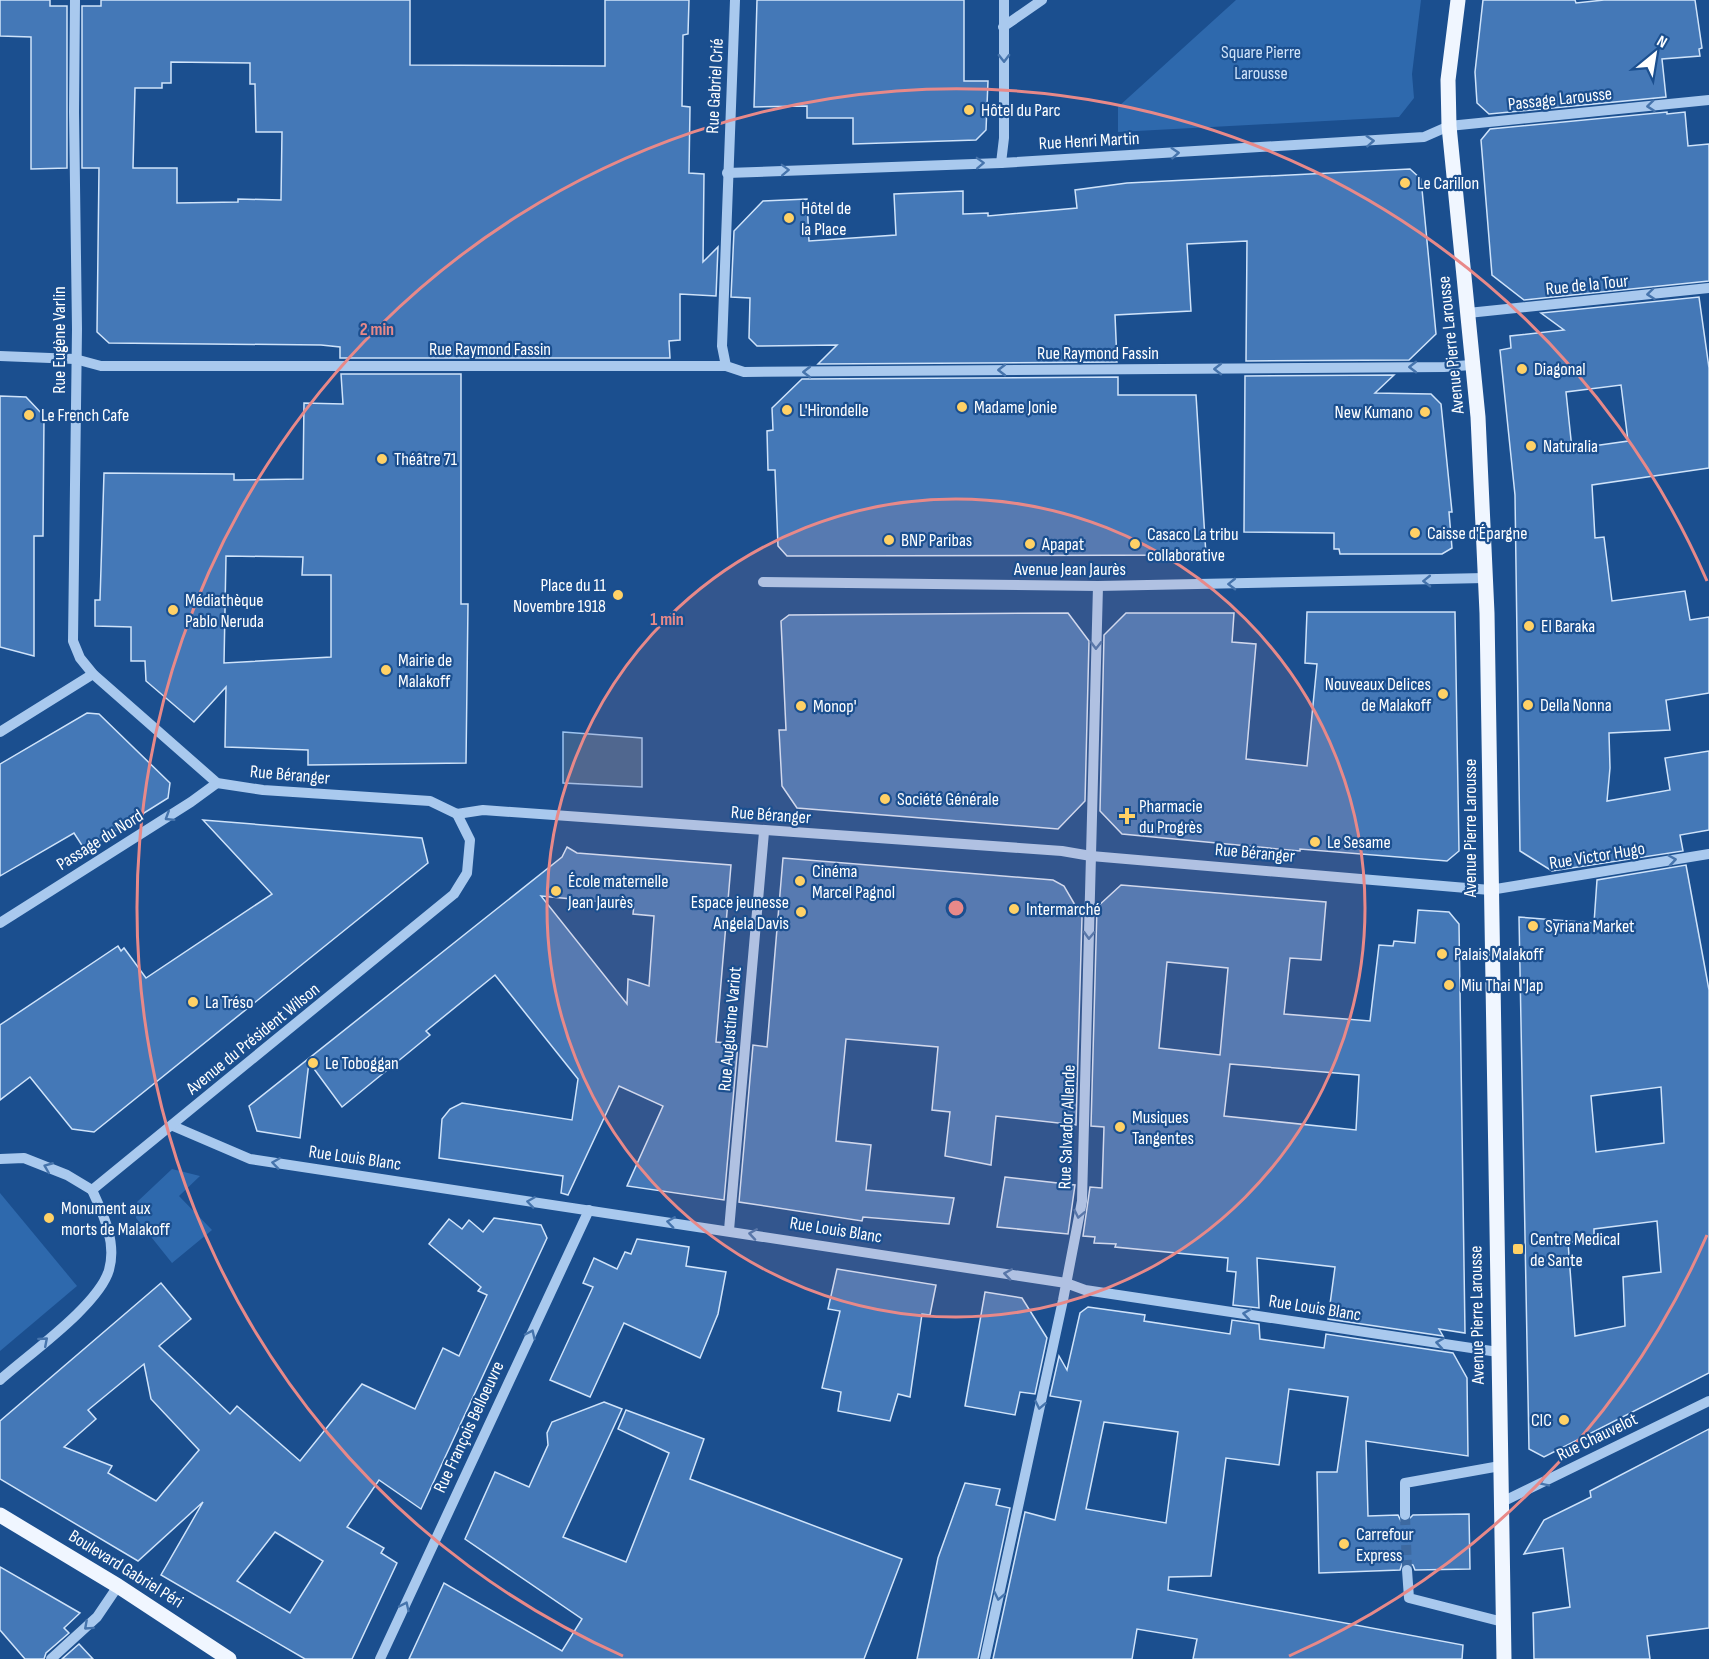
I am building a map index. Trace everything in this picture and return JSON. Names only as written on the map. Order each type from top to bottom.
[{"type":"main road","name":"Avenue Pierre Larousse","points":[[1458,0],[1448,80],[1449,126],[1478,417],[1485,578],[1504,1659]]},
{"type":"main road","name":"Boulevard Gabriel Péri","points":[[0,1515],[118,1586],[229,1659]]},
{"type":"street","name":"Rue Eugène Varlin","points":[[75,0],[73,640],[80,658],[93,674]]},
{"type":"street","name":"Rue Gabriel Crié","points":[[727,173],[735,0]]},
{"type":"street","points":[[1001,163],[1005,138],[1004,0]]},
{"type":"street","points":[[1004,27],[1042,0]]},
{"type":"street","name":"Passage Larousse","points":[[1449,126],[1709,100]]},
{"type":"street","name":"Rue Henri Martin","points":[[727,173],[1001,163],[1424,137],[1449,126]]},
{"type":"street","points":[[726,366],[722,346],[727,173]]},
{"type":"street","name":"Rue de la Tour","points":[[1468,313],[1709,288]]},
{"type":"street","name":"Rue Raymond Fassin","points":[[0,356],[75,359],[101,366],[726,366],[744,372],[1432,367],[1471,364]]},
{"type":"street","name":"Avenue Jean Jaurès","points":[[763,582],[1098,586],[1485,578]]},
{"type":"street","name":"Rue Salvador Allende","points":[[985,1659],[1082,1201],[1098,586]]},
{"type":"street","points":[[0,732],[93,674],[217,783]]},
{"type":"street","name":"Rue Béranger","points":[[217,783],[262,790],[430,801],[457,814],[483,810],[1062,851],[1091,856],[1490,890]]},
{"type":"street","name":"Passage du Nord","points":[[0,922],[191,802],[217,783]]},
{"type":"street","name":"Avenue du Président Wilson","points":[[92,1190],[454,894],[467,873],[470,840],[457,814]]},
{"type":"street","name":"Rue Augustine Variot","points":[[729,1230],[764,831]]},
{"type":"street","name":"Rue Victor Hugo","points":[[1490,890],[1709,854]]},
{"type":"street","name":"Rue Louis Blanc","points":[[173,1126],[250,1159],[729,1230],[1066,1283],[1085,1290],[1498,1352]]},
{"type":"street","points":[[0,1160],[24,1158],[67,1175],[92,1190],[110,1239],[109,1269],[95,1297],[0,1380]]},
{"type":"street","name":"Rue François Belloeuvre","points":[[380,1659],[589,1210]]},
{"type":"street","name":"Rue Chauvelot","points":[[1500,1503],[1709,1401]]},
{"type":"street","points":[[1405,1515],[1405,1483],[1500,1466]]},
{"type":"street","points":[[1407,1570],[1409,1598],[1503,1622]]},
{"type":"street","points":[[51,1659],[97,1617],[118,1586]]},
{"type":"green space","name":"Square Pierre Larousse","points":[[1236,0],[1421,0],[1412,74],[1414,98],[1399,117],[1118,132],[1118,107]]},
{"type":"green space","points":[[172,1169],[200,1176],[179,1196],[212,1230],[172,1263],[136,1218],[137,1202]]},
{"type":"green space","points":[[0,1193],[77,1286],[0,1351]]},
{"type":"shaded area","points":[[563,732],[642,738],[642,787],[563,783]]},
{"type":"building","points":[[0,0],[50,0],[50,6],[67,6],[67,168],[31,169],[31,37],[0,36]]},
{"type":"building","points":[[101,0],[410,0],[410,65],[605,66],[605,0],[689,0],[688,34],[683,35],[682,106],[690,107],[689,173],[704,174],[703,262],[718,247],[716,296],[680,294],[680,340],[669,341],[670,358],[340,358],[340,347],[321,345],[109,343],[97,332],[99,168],[82,168],[82,6],[101,6]],"holes":[[[171,62],[250,63],[250,84],[255,84],[256,132],[282,132],[281,200],[238,199],[238,202],[177,203],[177,168],[133,168],[135,88],[162,88],[162,83],[171,83]]]},
{"type":"building","points":[[757,0],[964,0],[964,81],[988,81],[986,130],[976,140],[853,144],[853,118],[807,118],[807,106],[754,107]]},
{"type":"building","points":[[1483,0],[1575,0],[1576,3],[1604,0],[1695,0],[1702,48],[1699,49],[1700,56],[1662,59],[1666,97],[1489,114],[1477,103],[1475,72]]},
{"type":"building","points":[[1667,112],[1667,114],[1685,112],[1688,146],[1709,144],[1709,281],[1524,300],[1492,275],[1481,140],[1490,129]]},
{"type":"building","points":[[1410,169],[1421,179],[1436,334],[1409,360],[1246,361],[1247,241],[1187,244],[1191,311],[1115,315],[1117,362],[818,364],[837,345],[757,346],[749,338],[750,298],[731,297],[734,231],[763,201],[807,199],[809,241],[896,235],[894,194],[963,191],[963,214],[988,213],[988,216],[1077,208],[1075,190],[1127,183]]},
{"type":"building","points":[[1699,297],[1709,368],[1709,468],[1592,485],[1595,538],[1604,537],[1612,601],[1685,591],[1690,620],[1709,617],[1709,693],[1666,700],[1670,730],[1609,733],[1610,768],[1607,801],[1670,790],[1665,758],[1709,751],[1709,830],[1680,835],[1683,851],[1552,871],[1520,851],[1515,495],[1500,350],[1511,348],[1510,336],[1564,330],[1541,313]],"holes":[[[1621,385],[1628,441],[1572,449],[1566,392]]]},
{"type":"building","points":[[341,374],[461,374],[461,604],[468,604],[466,763],[308,765],[308,750],[225,747],[226,687],[194,722],[146,681],[145,661],[131,661],[131,627],[95,626],[95,600],[100,600],[104,473],[234,474],[234,480],[303,479],[304,403],[343,404]],"holes":[[[226,556],[303,557],[302,575],[331,575],[331,657],[224,663]]]},
{"type":"building","points":[[1394,375],[1375,393],[1431,394],[1441,404],[1452,512],[1449,512],[1452,548],[1442,554],[1340,554],[1339,549],[1334,549],[1334,533],[1244,532],[1245,376]]},
{"type":"building","points":[[1118,377],[1118,395],[1196,395],[1206,555],[787,556],[778,546],[775,470],[768,470],[767,431],[773,430],[772,408],[802,379]]},
{"type":"building","points":[[0,396],[26,397],[44,416],[43,536],[34,536],[34,656],[0,647]]},
{"type":"building","points":[[1307,612],[1455,612],[1459,851],[1447,861],[1300,849],[1300,851],[1122,834],[1100,811],[1104,635],[1126,613],[1234,613],[1232,642],[1256,644],[1246,759],[1307,766],[1317,664],[1305,663]]},
{"type":"building","points":[[1068,613],[1089,641],[1085,801],[1058,829],[797,808],[782,786],[779,730],[786,730],[781,621],[789,615]]},
{"type":"building","points":[[87,713],[99,714],[170,783],[168,798],[85,850],[74,833],[0,876],[0,764]]},
{"type":"building","points":[[203,820],[422,838],[428,863],[94,1132],[72,1129],[30,1077],[0,1100],[0,1025],[118,946],[121,951],[124,948],[146,978],[272,894]]},
{"type":"building","points":[[567,847],[577,853],[731,865],[716,1042],[738,1044],[724,1200],[627,1186],[663,1106],[619,1086],[568,1195],[561,1193],[563,1176],[439,1158],[442,1119],[450,1109],[462,1103],[572,1120],[578,1079],[495,975],[426,1031],[430,1035],[342,1107],[309,1062],[300,1138],[257,1131],[249,1106],[562,857]],"holes":[[[541,896],[634,905],[633,914],[654,916],[649,986],[628,979],[627,1004]]]},
{"type":"building","points":[[783,858],[1053,880],[1064,886],[1082,917],[1076,1125],[996,1116],[991,1165],[945,1156],[950,1112],[932,1110],[938,1047],[846,1039],[836,1141],[871,1145],[866,1190],[954,1198],[949,1224],[863,1217],[862,1221],[739,1202],[753,1045],[767,1047]]},
{"type":"building","points":[[1686,865],[1709,990],[1709,1373],[1544,1457],[1529,1449],[1519,917],[1594,923],[1597,880]],"holes":[[[1661,1087],[1664,1143],[1596,1152],[1591,1096]],[[1657,1221],[1661,1272],[1623,1277],[1625,1326],[1575,1336],[1568,1242],[1594,1241],[1594,1229]]]},
{"type":"building","points":[[1121,885],[1326,902],[1321,960],[1290,958],[1284,1014],[1370,1021],[1379,945],[1393,946],[1394,941],[1415,943],[1418,910],[1449,912],[1459,924],[1465,1333],[1439,1329],[1443,1336],[1328,1319],[1335,1267],[1257,1258],[1259,1308],[1233,1305],[1236,1272],[1227,1271],[1228,1258],[1115,1247],[1116,1244],[1094,1243],[1095,1237],[1083,1236],[1090,1187],[1102,1188],[1104,1127],[1091,1126],[1097,907]],"holes":[[[1167,962],[1228,968],[1220,1055],[1159,1048]],[[1230,1064],[1359,1075],[1356,1130],[1224,1116]]]},
{"type":"building","points":[[1005,1177],[1075,1185],[1068,1234],[997,1227]]},
{"type":"building","points":[[494,1218],[541,1225],[547,1238],[421,1509],[379,1480],[347,1527],[384,1548],[381,1553],[397,1563],[352,1659],[305,1659],[161,1575],[203,1502],[138,1561],[0,1479],[0,1421],[161,1283],[191,1319],[159,1346],[230,1414],[237,1406],[300,1461],[362,1384],[415,1409],[443,1348],[459,1356],[487,1295],[478,1291],[481,1287],[429,1244],[449,1219],[462,1229],[469,1220],[483,1232]],"holes":[[[144,1364],[151,1399],[199,1450],[156,1501],[108,1473],[112,1466],[64,1447],[96,1419],[88,1410]],[[275,1532],[323,1561],[290,1613],[237,1581]]]},
{"type":"building","points":[[637,1239],[689,1247],[686,1266],[726,1272],[718,1314],[700,1358],[624,1323],[590,1397],[550,1380],[593,1287],[583,1283],[594,1258],[617,1269],[625,1252],[631,1254]]},
{"type":"building","points":[[837,1269],[936,1285],[930,1315],[922,1314],[910,1397],[898,1394],[890,1421],[838,1411],[841,1392],[822,1388],[840,1311],[828,1309]]},
{"type":"building","points":[[985,1292],[1022,1298],[1047,1338],[1035,1394],[1020,1392],[1015,1415],[965,1406]]},
{"type":"building","points":[[1088,1307],[1145,1315],[1144,1321],[1230,1334],[1232,1320],[1259,1324],[1260,1339],[1324,1348],[1326,1334],[1453,1353],[1467,1378],[1468,1456],[1366,1441],[1368,1516],[1398,1515],[1401,1521],[1406,1522],[1413,1515],[1469,1514],[1470,1569],[1415,1570],[1413,1565],[1407,1563],[1402,1564],[1400,1570],[1319,1573],[1317,1472],[1337,1472],[1348,1397],[1289,1389],[1279,1465],[1226,1458],[1211,1576],[1169,1577],[1168,1590],[1463,1645],[1462,1659],[1193,1659],[1197,1639],[1137,1629],[1132,1659],[993,1659],[1025,1512],[1055,1520],[1081,1401],[1050,1396],[1059,1356],[1067,1370],[1080,1313]],"holes":[[[1104,1422],[1178,1432],[1166,1523],[1086,1509]]]},
{"type":"building","points":[[604,1402],[622,1409],[563,1537],[626,1562],[669,1453],[618,1429],[626,1410],[704,1439],[690,1479],[902,1559],[864,1659],[409,1659],[444,1583],[562,1651],[582,1619],[465,1539],[495,1472],[529,1487],[548,1445],[547,1433],[552,1422]]},
{"type":"building","points":[[1709,1429],[1709,1628],[1647,1636],[1650,1659],[1534,1659],[1533,1613],[1570,1607],[1563,1548],[1524,1554],[1544,1520],[1591,1497],[1590,1491]]},
{"type":"building","points":[[965,1483],[1000,1489],[996,1505],[1010,1508],[978,1659],[917,1659],[938,1558]]},
{"type":"building","points":[[0,1567],[80,1613],[64,1628],[69,1633],[46,1653],[44,1659],[25,1659],[0,1630]]},
{"type":"building","points":[[79,1644],[93,1659],[62,1659]]},
{"type":"tunnel","points":[[1405,1515],[1407,1570]]},
{"type":"place","name":"Hôtel du Parc","points":[[969,110]]},
{"type":"place","name":"Le Carillon","points":[[1405,183]]},
{"type":"place","name":"Hôtel de la Place","points":[[789,218]]},
{"type":"place","name":"Diagonal","points":[[1522,369]]},
{"type":"place","name":"Madame Jonie","points":[[962,407]]},
{"type":"place","name":"L'Hirondelle","points":[[787,410]]},
{"type":"place","name":"New Kumano","points":[[1425,412]]},
{"type":"place","name":"Le French Cafe","points":[[29,415]]},
{"type":"place","name":"Naturalia","points":[[1531,446]]},
{"type":"place","name":"Théâtre 71","points":[[382,459]]},
{"type":"place","name":"Caisse d'Épargne","points":[[1415,533]]},
{"type":"place","name":"BNP Paribas","points":[[889,540]]},
{"type":"place","name":"Apapat","points":[[1030,544]]},
{"type":"place","name":"Casaco La tribu collaborative","points":[[1135,544]]},
{"type":"place","name":"Place du 11 Novembre 1918","points":[[618,595]]},
{"type":"place","name":"Médiathèque Pablo Neruda","points":[[173,610]]},
{"type":"place","name":"El Baraka","points":[[1529,626]]},
{"type":"place","name":"Mairie de Malakoff","points":[[386,670]]},
{"type":"place","name":"Nouveaux Delices de Malakoff","points":[[1443,694]]},
{"type":"place","name":"Della Nonna","points":[[1528,705]]},
{"type":"place","name":"Monop'","points":[[801,706]]},
{"type":"place","name":"Société Générale","points":[[885,799]]},
{"type":"place","name":"Pharmacie du Progrès","points":[[1127,816]]},
{"type":"place","name":"Le Sesame","points":[[1315,842]]},
{"type":"place","name":"Cinéma Marcel Pagnol","points":[[800,881]]},
{"type":"place","name":"École maternelle Jean Jaurès","points":[[556,891]]},
{"type":"place","name":"Intermarché","points":[[1014,909]]},
{"type":"place","name":"Espace jeunesse Angela Davis","points":[[801,912]]},
{"type":"place","name":"Syriana Market","points":[[1533,926]]},
{"type":"place","name":"Palais Malakoff","points":[[1442,954]]},
{"type":"place","name":"Miu Thai N'Jap","points":[[1449,985]]},
{"type":"place","name":"La Tréso","points":[[193,1002]]},
{"type":"place","name":"Le Toboggan","points":[[313,1063]]},
{"type":"place","name":"Musiques Tangentes","points":[[1120,1127]]},
{"type":"place","name":"Monument aux morts de Malakoff","points":[[49,1218]]},
{"type":"place","name":"Centre Medical de Sante","points":[[1518,1249]]},
{"type":"place","name":"CIC","points":[[1564,1420]]},
{"type":"place","name":"Carrefour Express","points":[[1344,1544]]}]
